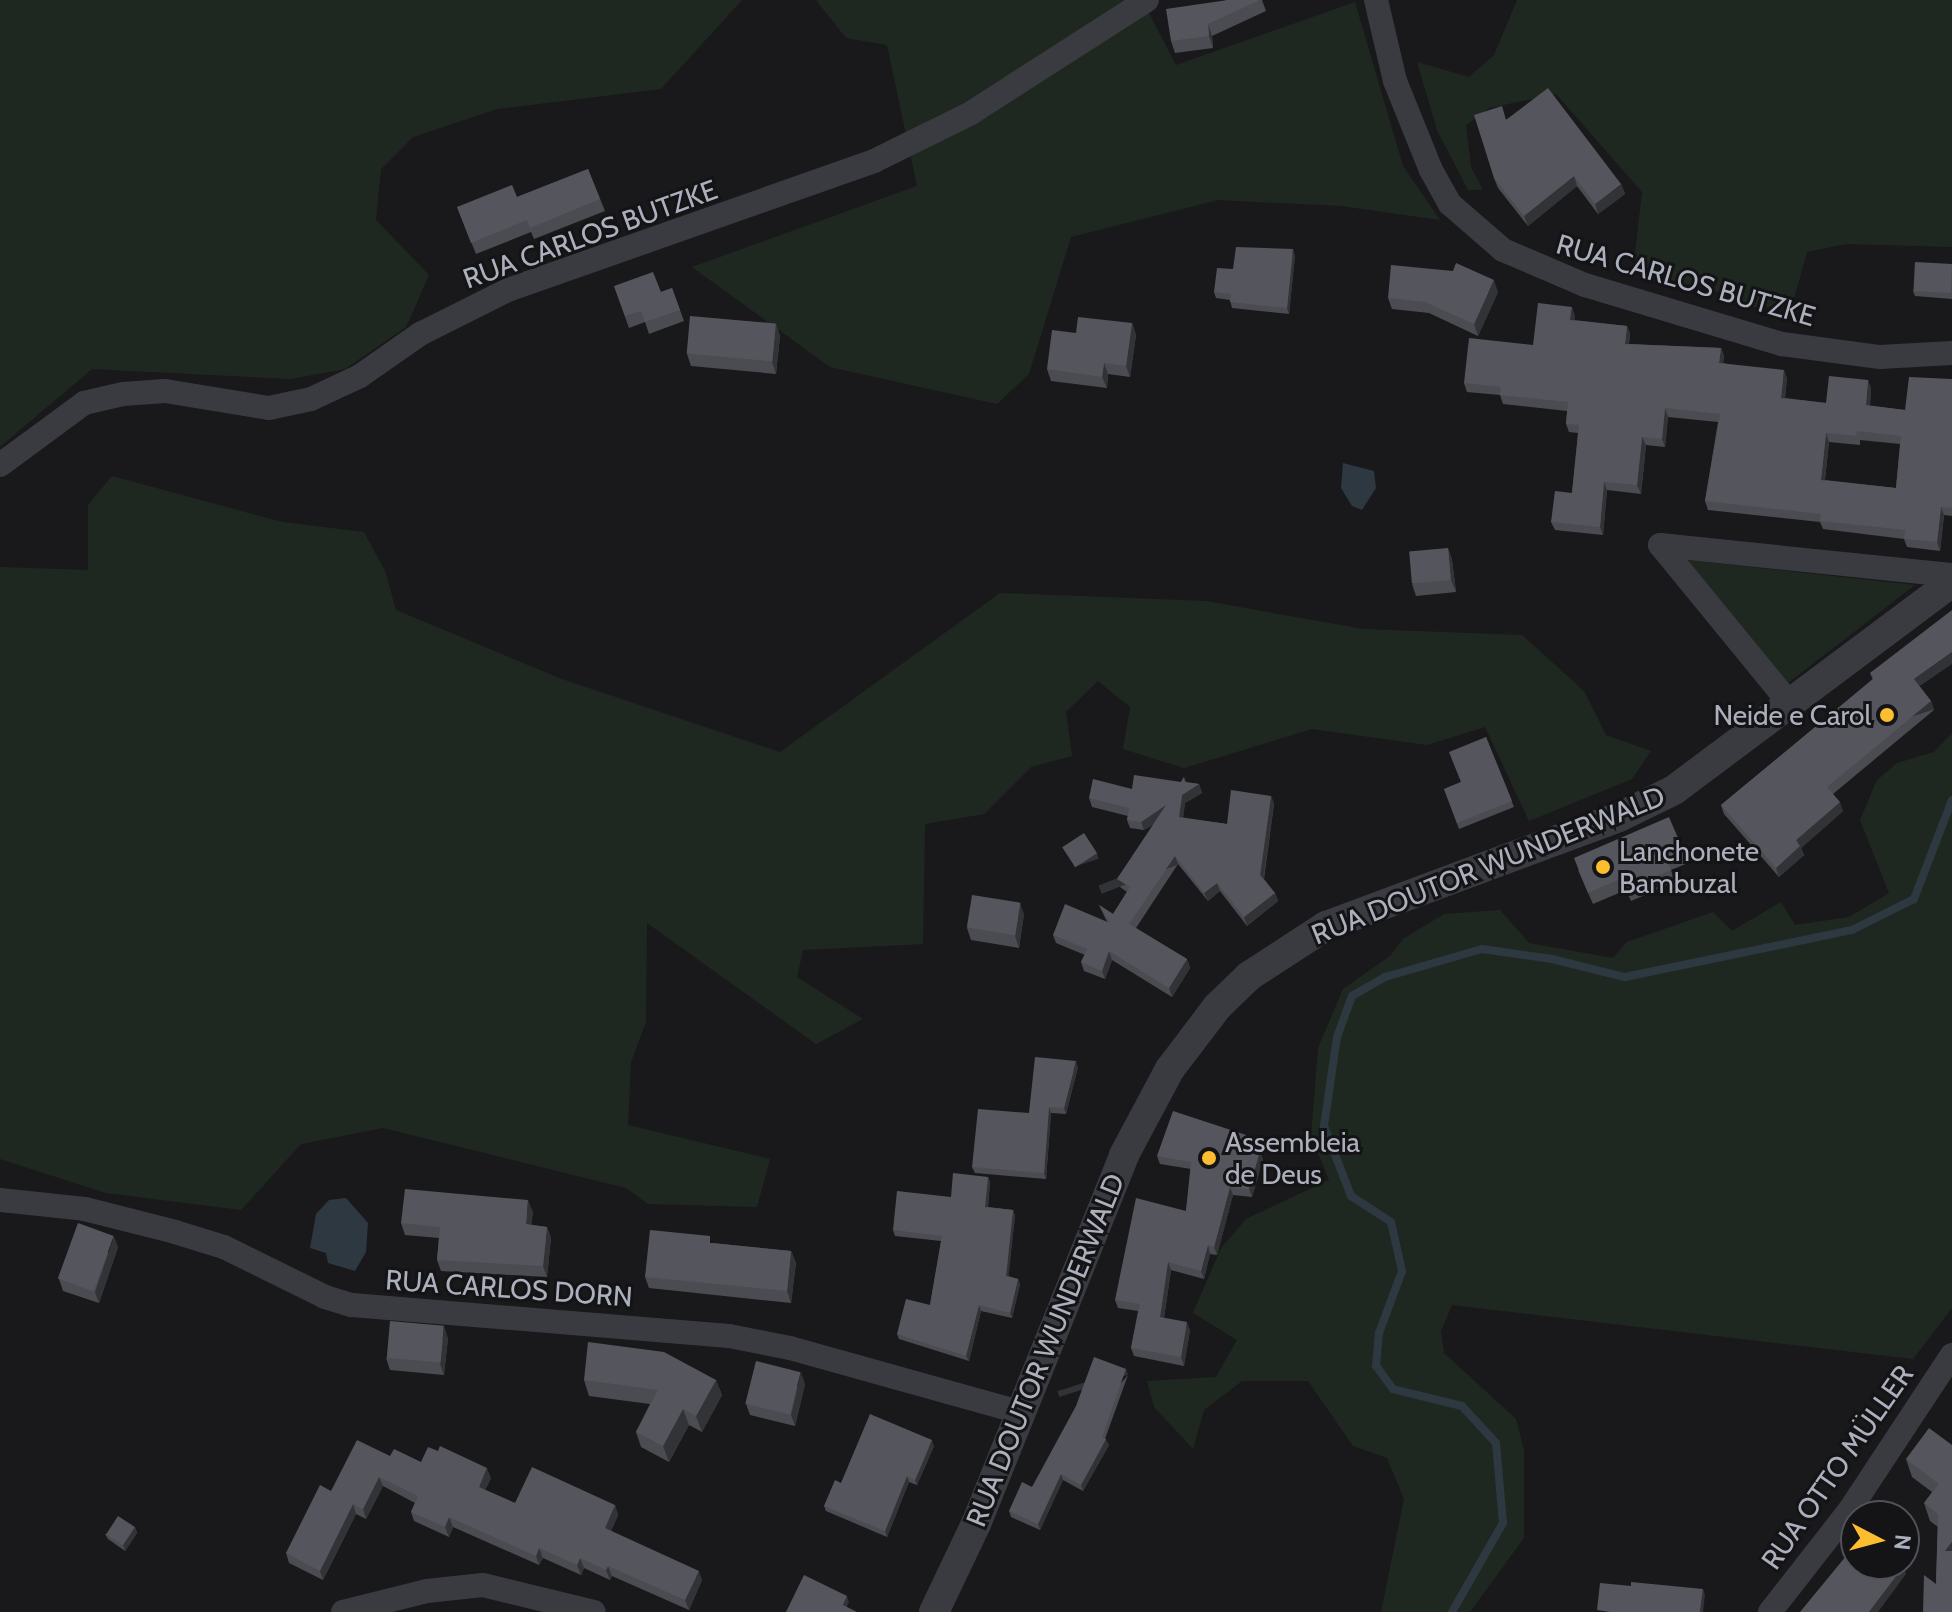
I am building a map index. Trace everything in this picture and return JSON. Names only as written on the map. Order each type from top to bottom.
[{"type":"street","name":"RUA CARLOS BUTZKE","points":[[0,465],[42,429],[97,400],[165,391],[269,408],[311,399],[360,376],[420,334],[508,290],[874,161],[971,113],[1147,0]]},
{"type":"street","name":"RUA CARLOS BUTZKE","points":[[1376,0],[1395,81],[1431,170],[1450,204],[1503,250],[1585,285],[1782,344],[1880,357],[1952,353]]},
{"type":"street","points":[[1792,706],[1660,545],[1952,575]]},
{"type":"street","name":"RUA DOUTOR WUNDERWALD","points":[[934,1612],[1023,1413],[1149,1102],[1188,1041],[1249,976],[1326,926],[1646,806],[1792,706],[1952,582]]},
{"type":"street","name":"RUA CARLOS DORN","points":[[0,1200],[85,1209],[175,1232],[224,1247],[325,1297],[352,1305],[729,1336],[790,1348],[1023,1413]]},
{"type":"street","name":"RUA OTTO MÜLLER","points":[[1770,1612],[1849,1511],[1952,1355]]},
{"type":"street","points":[[343,1612],[427,1591],[483,1585],[594,1612]]},
{"type":"shaded area","points":[[0,0],[742,0],[661,89],[497,109],[413,137],[381,169],[376,220],[429,275],[406,327],[345,369],[291,379],[92,369],[0,447]]},
{"type":"shaded area","points":[[816,0],[1142,0],[1176,65],[1355,2],[1403,166],[1440,220],[1341,206],[1218,200],[1071,237],[1029,374],[997,404],[830,367],[692,267],[917,186],[887,45],[846,38]]},
{"type":"shaded area","points":[[1517,0],[1952,0],[1952,247],[1846,244],[1807,252],[1792,306],[1752,307],[1722,293],[1633,270],[1642,192],[1556,94],[1489,108],[1466,125],[1471,167],[1483,190],[1468,190],[1437,130],[1417,62],[1469,77],[1494,55]]},
{"type":"shaded area","points":[[1343,463],[1374,471],[1376,488],[1362,510],[1352,506],[1341,488]]},
{"type":"shaded area","points":[[112,476],[282,522],[364,532],[385,571],[396,610],[559,678],[780,752],[1000,593],[1206,601],[1363,629],[1522,635],[1584,691],[1606,735],[1651,751],[1632,779],[1529,821],[1485,727],[1427,745],[1312,729],[1184,768],[1123,749],[1130,707],[1098,681],[1066,712],[1072,756],[1031,767],[984,814],[925,824],[923,944],[803,950],[797,977],[863,1019],[816,1044],[647,923],[646,1022],[631,1062],[628,1125],[770,1159],[757,1207],[648,1204],[626,1188],[383,1128],[301,1144],[241,1210],[106,1193],[0,1159],[0,567],[88,570],[88,505]]},
{"type":"shaded area","points":[[1687,560],[1915,585],[1788,683]]},
{"type":"shaded area","points":[[1952,733],[1952,1308],[1913,1359],[1452,1305],[1441,1331],[1444,1353],[1516,1419],[1524,1451],[1524,1538],[1470,1612],[1381,1612],[1404,1499],[1387,1458],[1353,1446],[1308,1381],[1242,1381],[1204,1410],[1193,1449],[1154,1407],[1147,1381],[1216,1377],[1237,1340],[1193,1313],[1221,1248],[1246,1219],[1329,1180],[1311,1136],[1318,1048],[1343,989],[1390,956],[1403,939],[1444,914],[1500,910],[1529,943],[1613,958],[1627,942],[1713,912],[1732,931],[1781,902],[1795,925],[1849,917],[1889,893],[1860,820],[1877,780],[1897,763],[1934,752]]},
{"type":"shaded area","points":[[346,1198],[368,1223],[366,1252],[355,1271],[328,1263],[326,1253],[310,1248],[316,1214],[329,1200]]},
{"type":"building","points":[[1228,0],[1260,0],[1208,24],[1209,36],[1171,41],[1166,9]]},
{"type":"building","points":[[1548,88],[1621,184],[1595,204],[1574,176],[1524,216],[1494,178],[1474,115],[1502,106],[1506,120]]},
{"type":"building","points":[[588,169],[600,199],[530,228],[527,220],[471,243],[457,207],[512,185],[517,197]]},
{"type":"building","points":[[1236,247],[1293,249],[1287,308],[1230,302],[1231,294],[1214,292],[1217,268],[1233,269]]},
{"type":"building","points":[[1915,262],[1952,264],[1950,293],[1913,291]]},
{"type":"building","points":[[1456,263],[1494,280],[1474,324],[1425,302],[1388,298],[1391,265],[1453,271]]},
{"type":"building","points":[[653,272],[661,292],[672,288],[680,310],[645,322],[641,311],[625,316],[614,286]]},
{"type":"building","points":[[1538,303],[1572,307],[1570,320],[1627,326],[1625,344],[1721,348],[1719,363],[1784,370],[1781,398],[1826,403],[1829,376],[1868,380],[1866,405],[1905,410],[1909,377],[1952,379],[1952,508],[1941,507],[1937,542],[1904,539],[1905,530],[1820,521],[1821,514],[1705,501],[1720,414],[1665,408],[1662,439],[1642,437],[1637,485],[1604,482],[1600,527],[1551,522],[1555,491],[1572,493],[1579,425],[1566,424],[1568,402],[1500,395],[1501,387],[1464,383],[1469,338],[1533,345]],"holes":[[[1857,431],[1901,436],[1896,488],[1821,480],[1826,433],[1856,436]]]},
{"type":"building","points":[[690,316],[776,323],[772,361],[687,354]]},
{"type":"building","points":[[1078,317],[1132,323],[1126,366],[1104,363],[1102,377],[1047,369],[1052,330],[1076,333]]},
{"type":"building","points":[[1448,548],[1451,580],[1412,583],[1409,551]]},
{"type":"building","points":[[1952,610],[1952,652],[1914,679],[1931,701],[1827,787],[1840,802],[1796,840],[1800,846],[1776,868],[1721,805],[1874,678],[1870,673]]},
{"type":"building","points":[[1486,737],[1512,801],[1457,823],[1444,789],[1461,782],[1449,752]]},
{"type":"building","points":[[1134,775],[1181,782],[1184,777],[1184,782],[1199,784],[1182,795],[1179,817],[1227,824],[1231,790],[1271,796],[1260,875],[1275,893],[1244,917],[1217,883],[1204,893],[1175,856],[1129,924],[1187,959],[1169,988],[1109,951],[1102,971],[1081,962],[1087,949],[1053,935],[1065,904],[1110,923],[1099,905],[1113,914],[1130,887],[1117,879],[1166,805],[1141,822],[1127,820],[1129,808],[1089,798],[1093,779],[1132,789]]},
{"type":"building","points":[[1669,817],[1684,852],[1666,859],[1671,870],[1627,889],[1622,878],[1588,893],[1574,858]]},
{"type":"building","points":[[1084,833],[1097,853],[1075,867],[1062,847]]},
{"type":"building","points":[[972,895],[1020,903],[1015,935],[967,928]]},
{"type":"building","points":[[1035,1057],[1076,1061],[1064,1108],[1049,1107],[1044,1173],[972,1167],[978,1109],[1029,1113]]},
{"type":"building","points":[[1173,1111],[1246,1135],[1244,1148],[1260,1151],[1249,1189],[1230,1187],[1214,1247],[1208,1245],[1201,1271],[1168,1262],[1160,1317],[1187,1322],[1181,1357],[1131,1348],[1140,1304],[1115,1300],[1136,1198],[1186,1211],[1191,1162],[1157,1156]]},
{"type":"building","points":[[953,1173],[988,1177],[985,1207],[1013,1210],[1006,1276],[1018,1279],[1010,1313],[979,1305],[966,1356],[897,1334],[906,1299],[930,1305],[942,1236],[893,1230],[897,1191],[951,1197]]},
{"type":"building","points":[[405,1189],[528,1200],[526,1224],[547,1227],[543,1266],[437,1260],[440,1227],[401,1223]]},
{"type":"building","points":[[78,1223],[114,1236],[94,1291],[58,1278]]},
{"type":"building","points":[[650,1230],[710,1236],[710,1243],[791,1251],[787,1291],[645,1277]]},
{"type":"building","points":[[390,1321],[444,1326],[441,1363],[387,1358]]},
{"type":"building","points":[[588,1342],[664,1352],[716,1380],[696,1416],[683,1409],[663,1446],[636,1432],[658,1390],[584,1380]]},
{"type":"building","points":[[1094,1357],[1126,1369],[1102,1437],[1106,1439],[1081,1485],[1061,1474],[1038,1524],[1009,1511],[1022,1482],[1032,1487],[1076,1406]]},
{"type":"building","points":[[756,1361],[801,1372],[790,1415],[745,1404]]},
{"type":"building","points":[[870,1414],[932,1440],[915,1480],[907,1476],[885,1531],[824,1506],[835,1480],[841,1483]]},
{"type":"building","points":[[1929,1428],[1952,1445],[1952,1542],[1945,1551],[1952,1551],[1952,1612],[1923,1612],[1924,1575],[1936,1584],[1938,1514],[1924,1503],[1939,1484],[1906,1459]]},
{"type":"building","points":[[357,1440],[390,1456],[394,1449],[421,1462],[428,1447],[438,1451],[440,1446],[487,1468],[479,1487],[515,1503],[532,1467],[615,1505],[605,1528],[699,1571],[685,1600],[608,1566],[606,1570],[580,1558],[577,1565],[539,1548],[536,1556],[449,1517],[445,1527],[411,1512],[418,1496],[379,1477],[363,1509],[353,1504],[320,1571],[286,1553],[320,1485],[331,1491]]},
{"type":"building","points":[[118,1516],[135,1527],[123,1545],[106,1534]]},
{"type":"building","points":[[1840,1563],[1840,1580],[1893,1580],[1869,1612],[1800,1612]]},
{"type":"building","points":[[804,1575],[847,1596],[843,1605],[857,1612],[786,1612]]},
{"type":"building","points":[[1631,1582],[1703,1589],[1700,1612],[1597,1610],[1600,1583],[1631,1586]]},
{"type":"waterway","points":[[1452,1612],[1503,1523],[1496,1443],[1462,1406],[1393,1389],[1376,1366],[1379,1333],[1402,1271],[1391,1222],[1351,1196],[1324,1126],[1337,1037],[1352,996],[1385,977],[1482,949],[1552,959],[1625,977],[1852,930],[1914,899],[1952,800]]},
{"type":"place","name":"Neide e Carol","points":[[1887,715]]},
{"type":"place","name":"Lanchonete Bambuzal","points":[[1603,867]]},
{"type":"place","name":"Assembleia de Deus","points":[[1209,1158]]}]
